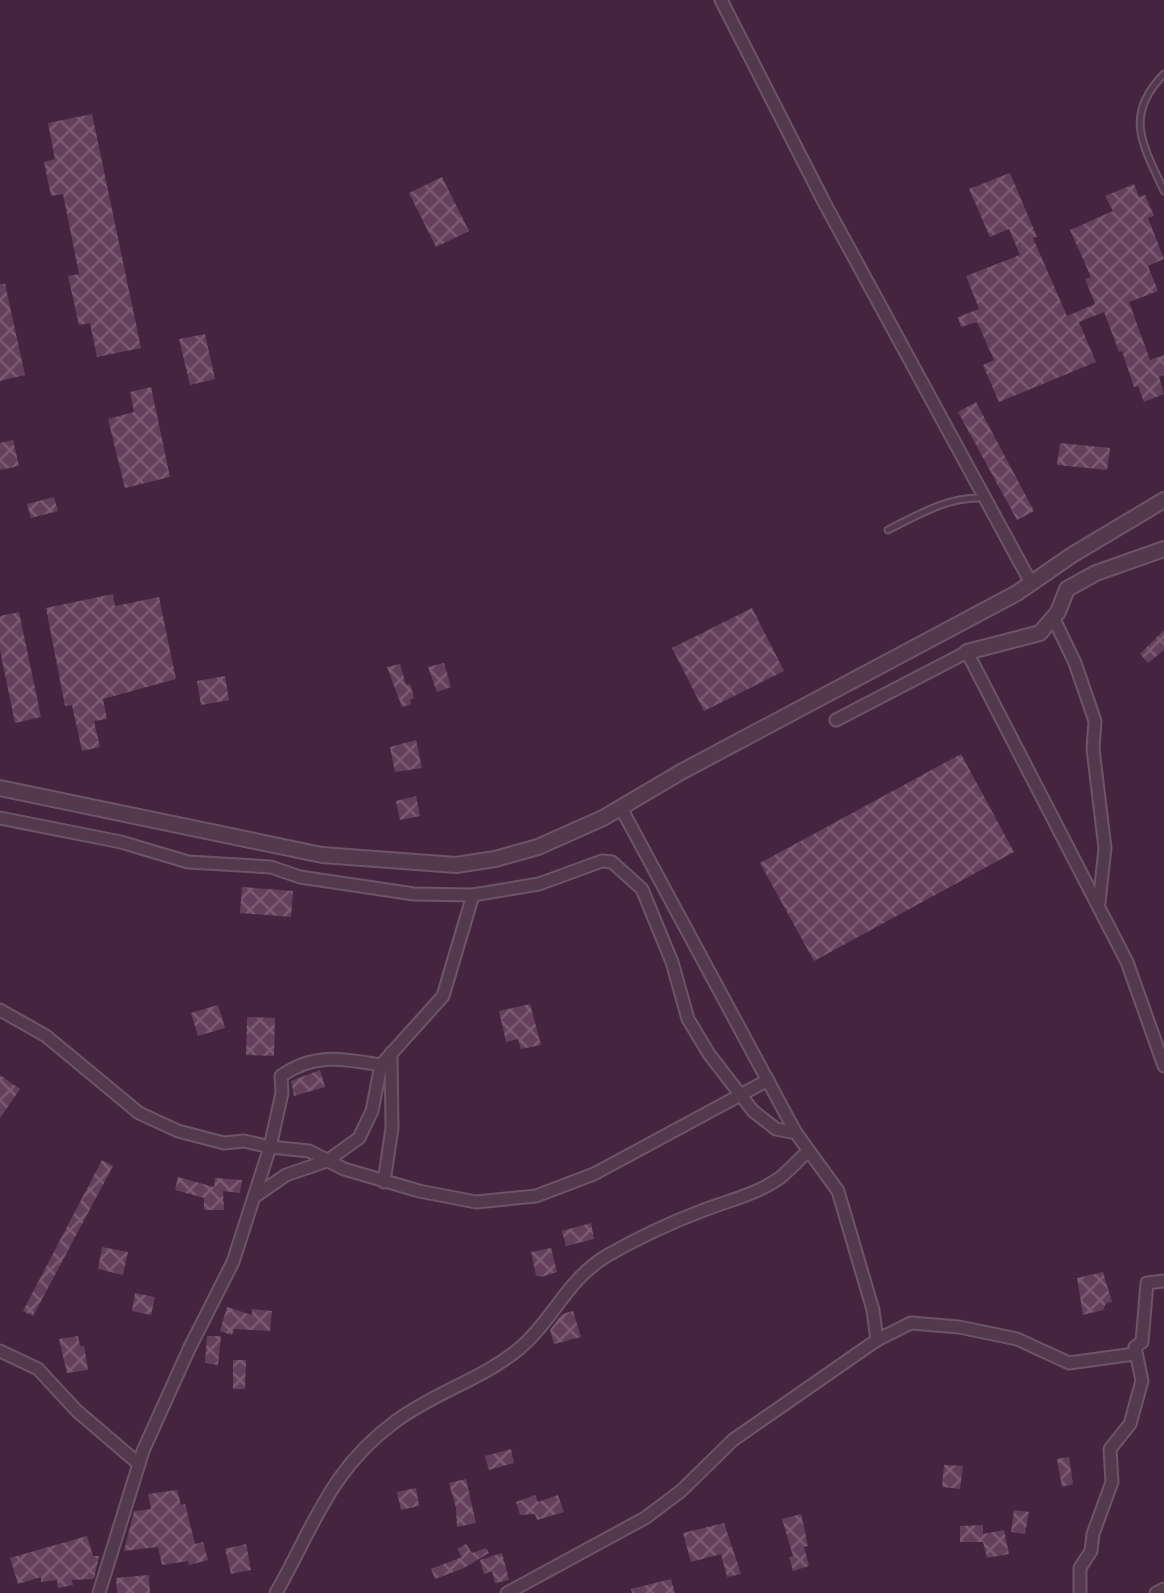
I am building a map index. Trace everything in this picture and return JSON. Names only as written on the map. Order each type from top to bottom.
[{"type":"street","points":[[721,0],[825,204],[1030,581]]},
{"type":"street","points":[[0,788],[322,855],[456,865],[496,859],[538,847],[621,808],[1017,592],[1164,500]]},
{"type":"street","points":[[836,720],[967,652],[1040,633],[1067,589],[1096,573],[1164,549]]},
{"type":"street","points":[[1053,617],[1075,662],[1095,721],[1093,749],[1105,848],[1098,906]]},
{"type":"street","points":[[967,652],[1127,962],[1164,1066]]},
{"type":"street","points":[[621,808],[796,1133],[838,1191],[873,1310],[877,1340]]},
{"type":"street","points":[[0,818],[120,842],[188,862],[271,867],[300,877],[414,894],[473,895],[539,884],[602,861],[612,862],[642,889],[672,962],[688,1019],[709,1054],[753,1110],[776,1129],[796,1133]]},
{"type":"street","points":[[254,1198],[286,1175],[327,1161],[358,1138],[372,1111],[381,1065],[443,996],[473,895]]},
{"type":"street","points":[[0,1010],[46,1036],[139,1114],[178,1132],[224,1143],[244,1141],[309,1151],[384,1182],[476,1202],[536,1196],[594,1174],[768,1080]]},
{"type":"street","points":[[384,1182],[392,1128],[392,1053]]},
{"type":"street","points":[[99,1593],[139,1464],[189,1350],[234,1262],[270,1147],[282,1076],[294,1066],[328,1056],[381,1065]]},
{"type":"street","points":[[276,1593],[332,1484],[358,1454],[397,1420],[520,1348],[536,1334],[582,1273],[608,1255],[702,1210],[755,1192],[780,1178],[808,1151]]},
{"type":"street","points":[[1080,1593],[1080,1568],[1091,1552],[1112,1482],[1110,1450],[1130,1424],[1142,1381],[1134,1354],[1135,1347],[1142,1342],[1146,1283],[1164,1281]]},
{"type":"street","points":[[509,1593],[645,1518],[681,1491],[733,1440],[877,1340],[910,1323],[959,1327],[1018,1339],[1069,1363],[1134,1354]]},
{"type":"street","points":[[0,1351],[38,1369],[77,1411],[139,1464]]},
{"type":"street","points":[[1156,1593],[1164,1589]]},
{"type":"lane","points":[[1164,74],[1148,90],[1140,112],[1140,137],[1164,191]]},
{"type":"lane","points":[[888,530],[934,506],[969,497],[984,498]]},
{"type":"building","points":[[92,114],[141,348],[97,357],[90,323],[79,325],[68,276],[79,274],[63,194],[51,196],[44,162],[55,159],[48,123]]},
{"type":"building","points":[[1010,173],[1067,316],[1095,304],[1085,279],[1091,277],[1070,230],[1113,211],[1105,196],[1134,184],[1139,197],[1145,195],[1154,216],[1148,218],[1164,259],[1148,266],[1158,291],[1129,302],[1150,360],[1164,355],[1164,375],[1159,377],[1164,394],[1144,402],[1138,386],[1134,387],[1104,312],[1079,322],[1096,362],[999,402],[983,365],[994,360],[977,322],[961,327],[958,317],[979,309],[966,276],[1020,255],[1009,229],[990,237],[969,189]]},
{"type":"building","points":[[442,177],[469,231],[436,247],[409,193]]},
{"type":"building","points":[[0,284],[5,284],[25,375],[0,381]]},
{"type":"building","points":[[205,334],[215,379],[190,385],[179,339]]},
{"type":"building","points":[[151,387],[170,477],[125,488],[108,419],[134,412],[130,392]]},
{"type":"building","points":[[976,402],[1034,511],[1017,520],[958,412]]},
{"type":"building","points":[[13,440],[19,466],[0,470],[0,443]]},
{"type":"building","points":[[1060,443],[1110,448],[1107,470],[1057,465]]},
{"type":"building","points":[[54,497],[58,511],[31,518],[27,504]]},
{"type":"building","points":[[113,594],[115,606],[159,597],[176,679],[103,699],[107,719],[94,721],[100,747],[82,751],[72,705],[65,706],[46,608]]},
{"type":"building","points":[[752,608],[784,671],[704,711],[672,648]]},
{"type":"building","points":[[19,612],[41,717],[15,723],[0,650],[0,616]]},
{"type":"building","points":[[1164,630],[1164,650],[1148,663],[1140,654]]},
{"type":"building","points":[[444,663],[451,687],[437,692],[428,667]]},
{"type":"building","points":[[400,664],[414,698],[402,707],[387,667]]},
{"type":"building","points":[[225,676],[229,700],[201,705],[197,681]]},
{"type":"building","points":[[416,740],[422,768],[395,772],[390,747]]},
{"type":"building","points":[[961,754],[1014,852],[814,961],[760,863]]},
{"type":"building","points":[[416,796],[420,816],[400,820],[396,801]]},
{"type":"building","points":[[242,887],[293,891],[291,917],[240,913]]},
{"type":"building","points":[[530,1004],[541,1045],[521,1049],[518,1039],[506,1042],[499,1011]]},
{"type":"building","points":[[218,1005],[225,1028],[198,1036],[191,1013]]},
{"type":"building","points":[[247,1017],[275,1018],[274,1056],[246,1055]]},
{"type":"building","points":[[320,1070],[325,1087],[294,1096],[291,1081]]},
{"type":"building","points":[[0,1075],[20,1089],[0,1118]]},
{"type":"building","points":[[102,1160],[113,1166],[33,1316],[23,1311]]},
{"type":"building","points":[[178,1177],[214,1187],[215,1178],[242,1180],[240,1193],[223,1191],[224,1210],[204,1210],[204,1198],[175,1190]]},
{"type":"building","points":[[591,1223],[594,1239],[566,1246],[562,1231]]},
{"type":"building","points":[[102,1247],[128,1252],[123,1275],[98,1269]]},
{"type":"building","points":[[551,1248],[557,1272],[536,1275],[531,1252]]},
{"type":"building","points":[[1103,1272],[1112,1302],[1106,1303],[1103,1310],[1083,1315],[1077,1278]]},
{"type":"building","points":[[135,1293],[155,1297],[151,1315],[132,1311]]},
{"type":"building","points":[[227,1307],[252,1315],[252,1309],[272,1311],[270,1331],[234,1329],[232,1335],[220,1331]]},
{"type":"building","points":[[573,1311],[581,1337],[554,1344],[550,1330],[562,1314]]},
{"type":"building","points":[[78,1336],[88,1370],[67,1373],[59,1339]]},
{"type":"building","points":[[207,1336],[221,1336],[218,1365],[205,1363]]},
{"type":"building","points":[[233,1360],[246,1360],[245,1389],[233,1389]]},
{"type":"building","points":[[511,1449],[514,1463],[489,1470],[485,1456]]},
{"type":"building","points":[[1069,1457],[1073,1484],[1062,1487],[1057,1459]]},
{"type":"building","points":[[944,1465],[963,1466],[960,1489],[942,1487]]},
{"type":"building","points":[[466,1479],[476,1523],[457,1527],[449,1483]]},
{"type":"building","points":[[416,1488],[419,1506],[401,1510],[397,1492]]},
{"type":"building","points":[[177,1490],[181,1505],[185,1504],[195,1544],[203,1542],[208,1560],[162,1565],[158,1547],[124,1551],[134,1511],[151,1509],[148,1494]]},
{"type":"building","points":[[535,1495],[538,1502],[558,1495],[564,1512],[537,1520],[535,1514],[520,1515],[516,1502]]},
{"type":"building","points":[[1014,1510],[1029,1512],[1025,1534],[1011,1532]]},
{"type":"building","points":[[801,1514],[809,1566],[793,1571],[789,1557],[793,1556],[782,1519]]},
{"type":"building","points":[[724,1523],[741,1574],[727,1577],[721,1554],[691,1562],[683,1533]]},
{"type":"building","points":[[983,1525],[983,1534],[1004,1530],[1009,1554],[987,1558],[983,1542],[960,1542],[960,1526]]},
{"type":"building","points":[[87,1536],[93,1556],[99,1556],[94,1579],[72,1580],[73,1585],[58,1588],[57,1580],[41,1582],[41,1577],[18,1584],[10,1558]]},
{"type":"building","points":[[246,1544],[251,1570],[231,1574],[225,1549]]},
{"type":"building","points":[[466,1544],[472,1553],[486,1548],[489,1553],[435,1579],[431,1569],[462,1557],[457,1549]]},
{"type":"building","points":[[502,1553],[509,1580],[495,1583],[492,1571],[484,1574],[480,1560]]},
{"type":"building","points":[[149,1575],[150,1593],[117,1593],[116,1578]]},
{"type":"building","points":[[671,1579],[675,1593],[632,1593],[631,1589]]}]
